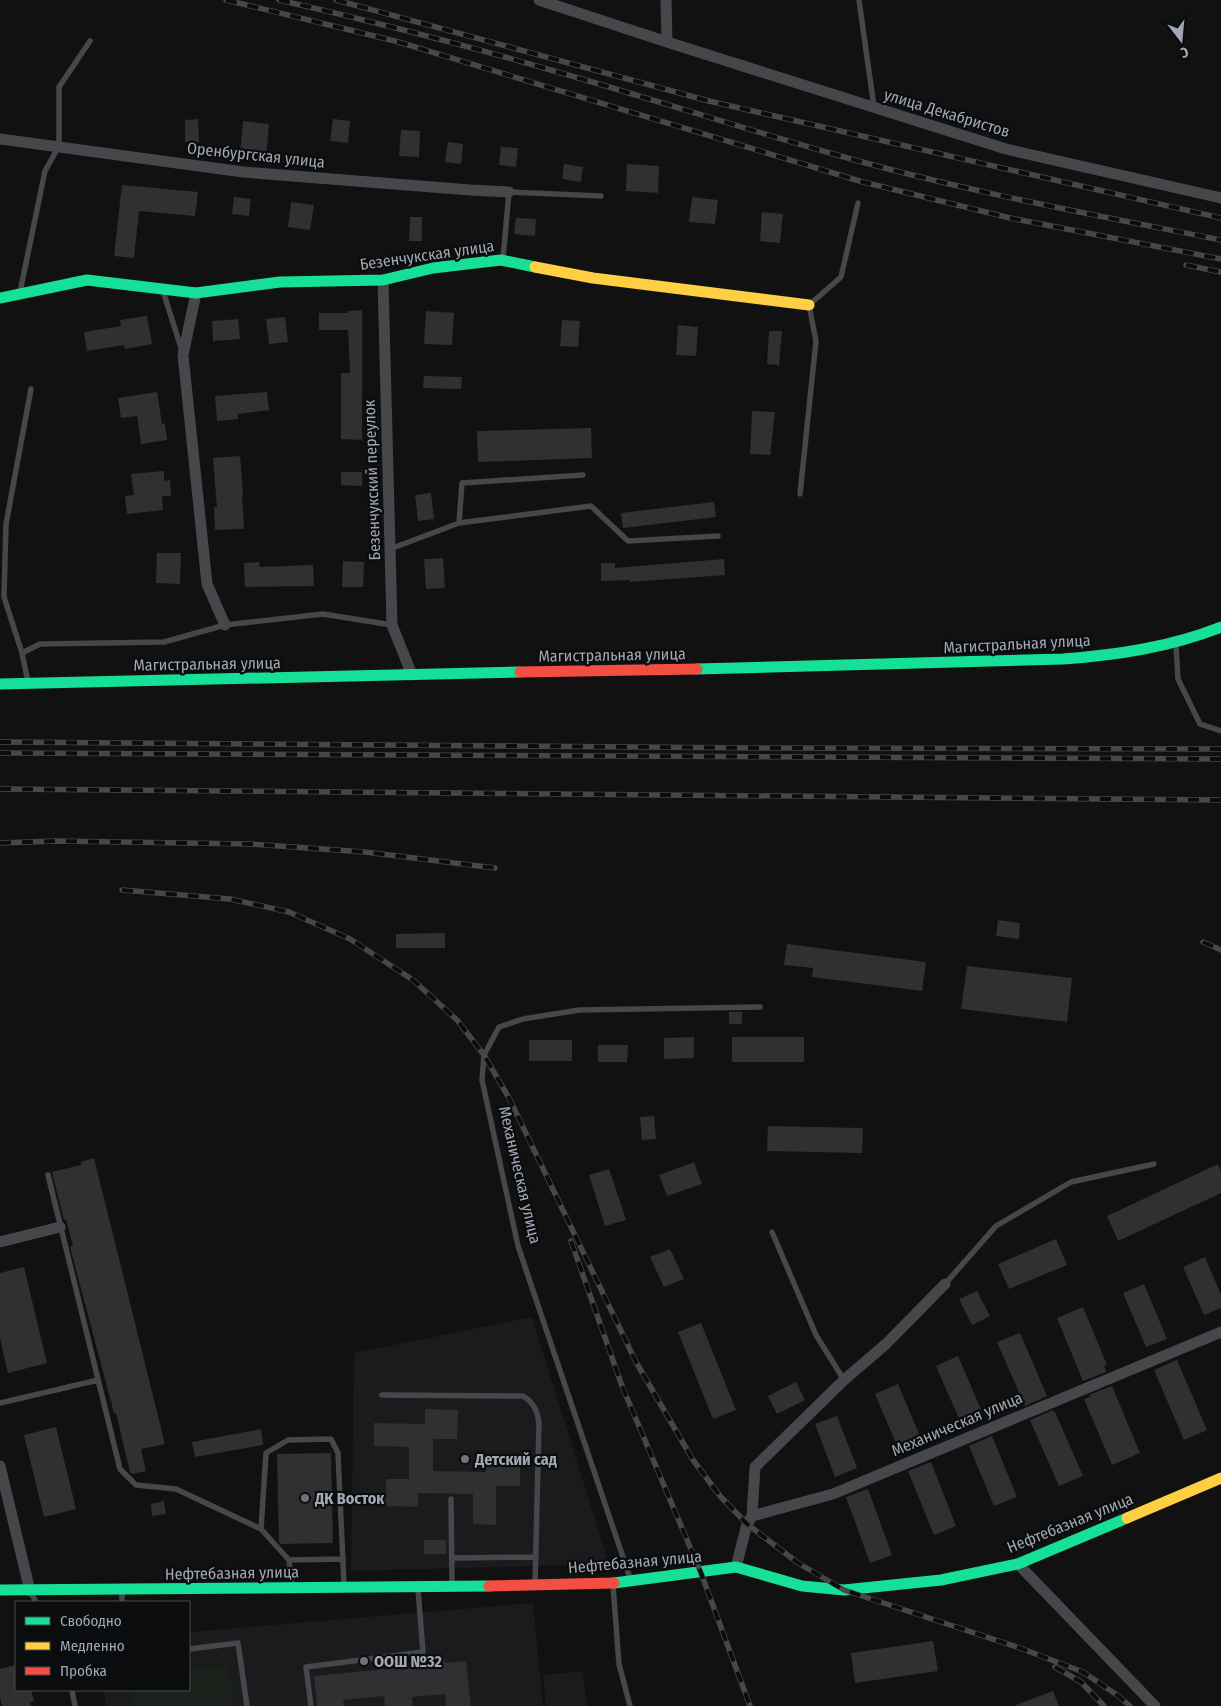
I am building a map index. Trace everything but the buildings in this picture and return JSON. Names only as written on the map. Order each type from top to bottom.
[{"type":"street","name":"улица Декабристов","points":[[539,0],[1006,149],[1221,198]]},
{"type":"street","points":[[666,0],[667,42]]},
{"type":"street","name":"Оренбургская улица","points":[[0,139],[243,172],[510,192]]},
{"type":"street","name":"Безенчукская улица","points":[[0,298],[87,280],[196,293],[280,282],[383,280],[433,268],[503,260],[593,278],[809,305]]},
{"type":"street","name":"Безенчукский переулок","points":[[383,280],[392,625],[412,675]]},
{"type":"street","points":[[196,293],[183,355],[207,584],[225,626]]},
{"type":"street","name":"Магистральная улица","points":[[0,684],[1040,662],[1132,652],[1176,643],[1221,627]]},
{"type":"street","points":[[0,1242],[60,1227]]},
{"type":"street","points":[[736,1567],[747,1524],[752,1516],[756,1467],[844,1380],[886,1344],[945,1284]]},
{"type":"street","name":"Механическая улица","points":[[752,1516],[833,1494],[1221,1332]]},
{"type":"street","points":[[0,1466],[30,1591]]},
{"type":"street","name":"Нефтебазная улица","points":[[0,1590],[344,1588],[613,1583],[736,1567],[802,1586],[844,1590],[941,1580],[1018,1564],[1221,1478]]},
{"type":"street","points":[[1018,1564],[1155,1706]]},
{"type":"lane","points":[[859,0],[874,107]]},
{"type":"lane","points":[[20,294],[45,171],[59,146],[59,87],[90,41]]},
{"type":"lane","points":[[503,260],[510,192],[601,196]]},
{"type":"lane","points":[[800,494],[816,341],[809,305],[841,277],[858,203]]},
{"type":"lane","points":[[162,289],[183,355]]},
{"type":"lane","points":[[28,684],[22,653],[4,597],[6,524],[31,389]]},
{"type":"lane","points":[[459,523],[462,483],[583,476]]},
{"type":"lane","points":[[390,549],[459,523],[591,506],[628,541],[718,536]]},
{"type":"lane","points":[[0,604],[8,609]]},
{"type":"lane","points":[[22,653],[40,644],[164,642],[225,626],[324,614],[392,625]]},
{"type":"lane","points":[[1176,643],[1178,679],[1200,724],[1221,731]]},
{"type":"lane","name":"Механическая улица","points":[[631,1580],[518,1246],[482,1080],[484,1055],[499,1026],[523,1019],[579,1010],[760,1007]]},
{"type":"lane","points":[[945,1284],[996,1226],[1071,1182],[1154,1164]]},
{"type":"lane","points":[[48,1175],[120,1469],[136,1485],[176,1489],[261,1529],[289,1560],[293,1588]]},
{"type":"lane","points":[[772,1232],[816,1335],[844,1380]]},
{"type":"lane","points":[[0,1403],[98,1380]]},
{"type":"lane","points":[[382,1395],[522,1396],[531,1401],[537,1412],[539,1423],[536,1585]]},
{"type":"lane","points":[[261,1529],[266,1453],[288,1440],[331,1439],[338,1453],[344,1588]]},
{"type":"lane","points":[[451,1499],[452,1586]]},
{"type":"lane","points":[[452,1558],[536,1557]]},
{"type":"lane","points":[[289,1560],[343,1559]]},
{"type":"lane","points":[[613,1583],[619,1664],[630,1706]]},
{"type":"lane","points":[[311,1706],[306,1667],[423,1652],[417,1587]]},
{"type":"lane","points":[[122,1590],[122,1601]]},
{"type":"lane","points":[[30,1591],[35,1601]]},
{"type":"lane","points":[[190,1649],[238,1643],[247,1706]]},
{"type":"lane","points":[[72,1691],[75,1706]]},
{"type":"shaded area","name":"Детский сад","points":[[532,1317],[609,1564],[351,1571],[354,1353]]},
{"type":"shaded area","name":"ООШ №32","points":[[533,1603],[543,1706],[106,1706],[104,1691],[190,1691],[190,1632]]},
{"type":"shaded area","points":[[229,1665],[234,1706],[133,1706],[131,1691],[190,1691],[190,1670]]},
{"type":"shaded area","points":[[583,1671],[587,1706],[546,1706],[543,1675]]},
{"type":"railway","points":[[226,0],[395,41],[863,182],[1010,218],[1221,259]]},
{"type":"railway","points":[[279,0],[388,26],[496,55],[927,179],[1024,201],[1221,240]]},
{"type":"railway","points":[[336,0],[709,101],[1221,218]]},
{"type":"railway","points":[[1186,265],[1221,272]]},
{"type":"railway","points":[[0,742],[770,748],[1221,749]]},
{"type":"railway","points":[[0,753],[1221,759]]},
{"type":"railway","points":[[0,789],[1221,800]]},
{"type":"railway","points":[[0,843],[57,841],[250,844],[365,852],[495,868]]},
{"type":"railway","points":[[122,890],[230,899],[289,912],[350,939],[413,980],[457,1020],[484,1055],[509,1098],[636,1362],[693,1460],[720,1496],[747,1524],[798,1563],[844,1590],[1020,1648],[1083,1672],[1130,1706]]},
{"type":"railway","points":[[1203,942],[1221,950]]},
{"type":"railway","points":[[571,1241],[622,1386],[701,1573],[750,1706]]},
{"type":"railway","points":[[1055,1667],[1081,1682],[1104,1706]]},
{"type":"traffic: fast","points":[[0,298],[87,280],[196,293],[280,282],[383,280],[433,268],[501,260],[535,267]]},
{"type":"traffic: fast","points":[[697,669],[1063,659],[1144,649],[1183,640],[1221,627]]},
{"type":"traffic: fast","points":[[0,684],[520,672]]},
{"type":"traffic: fast","points":[[614,1583],[736,1567],[802,1586],[844,1590],[941,1580],[1018,1564],[1127,1518]]},
{"type":"traffic: fast","points":[[0,1590],[489,1586]]},
{"type":"traffic: slow","points":[[535,267],[593,278],[809,305]]},
{"type":"traffic: slow","points":[[1127,1518],[1221,1478]]},
{"type":"traffic: jam","points":[[520,672],[697,669]]},
{"type":"traffic: jam","points":[[489,1586],[614,1583]]},
{"type":"place","name":"Детский сад","points":[[465,1459]]},
{"type":"place","name":"ДК Восток","points":[[305,1498]]},
{"type":"place","name":"ООШ №32","points":[[364,1661]]}]
